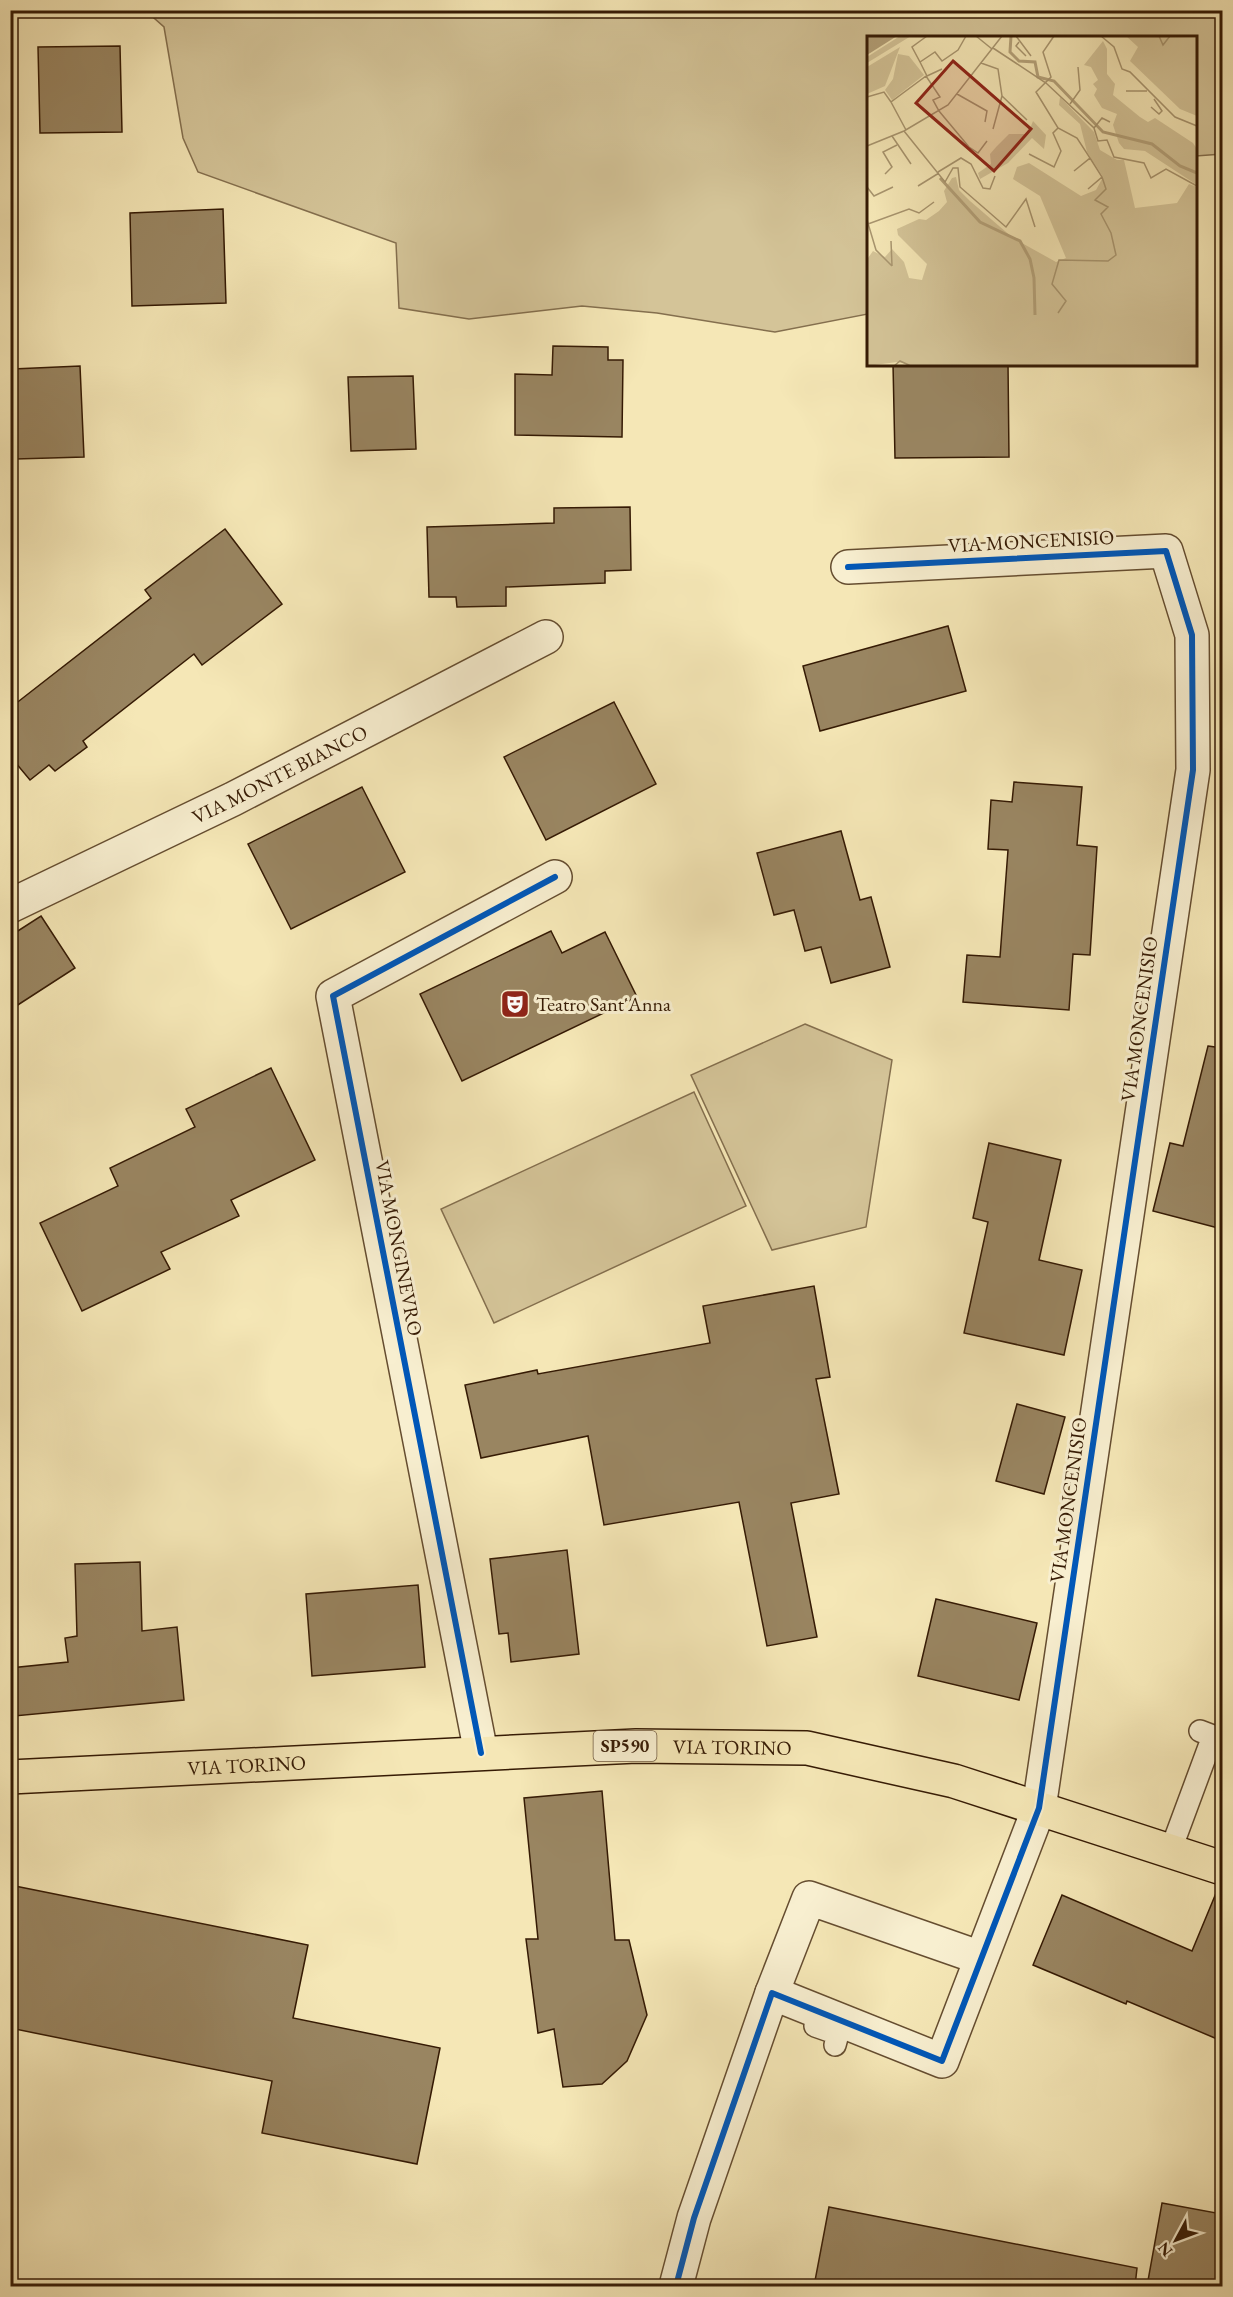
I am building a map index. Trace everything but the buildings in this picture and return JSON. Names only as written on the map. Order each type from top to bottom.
[{"type":"main road","name":"VIA TORINO","points":[[10,1777],[636,1746],[807,1748],[954,1780],[1222,1868]]},
{"type":"street","name":"VIA MONCENISIO","points":[[848,567],[1166,551],[1192,635],[1193,770],[1039,1808]]},
{"type":"street","name":"VIA MONTE BIANCO","points":[[10,906],[243,793],[546,638]]},
{"type":"street","name":"VIA MONGINEVRO","points":[[481,1754],[333,996],[555,877]]},
{"type":"street","points":[[769,2001],[942,2061],[1039,1808]]},
{"type":"street","points":[[676,2286],[694,2218],[769,2001],[809,1898],[981,1958]]},
{"type":"lane","points":[[1170,1852],[1213,1736],[1200,1731]]},
{"type":"lane","points":[[769,2001],[838,2034],[835,2045]]},
{"type":"shaded area","points":[[146,11],[1222,11],[1222,154],[1197,156],[1197,36],[867,36],[867,314],[775,332],[657,313],[582,306],[469,319],[399,308],[396,243],[198,172],[183,138],[164,27]]},
{"type":"shaded area","points":[[805,1024],[892,1060],[866,1227],[772,1250],[691,1075]]},
{"type":"shaded area","points":[[694,1092],[746,1206],[494,1323],[441,1209]]},
{"type":"cycle path","points":[[676,2286],[694,2218],[772,1993],[942,2061],[1039,1808],[1193,770],[1192,635],[1166,551],[848,567]]},
{"type":"cycle path","points":[[481,1753],[333,996],[555,877]]},
{"type":"place","name":"Teatro Sant'Anna","points":[[515,1004]]}]
